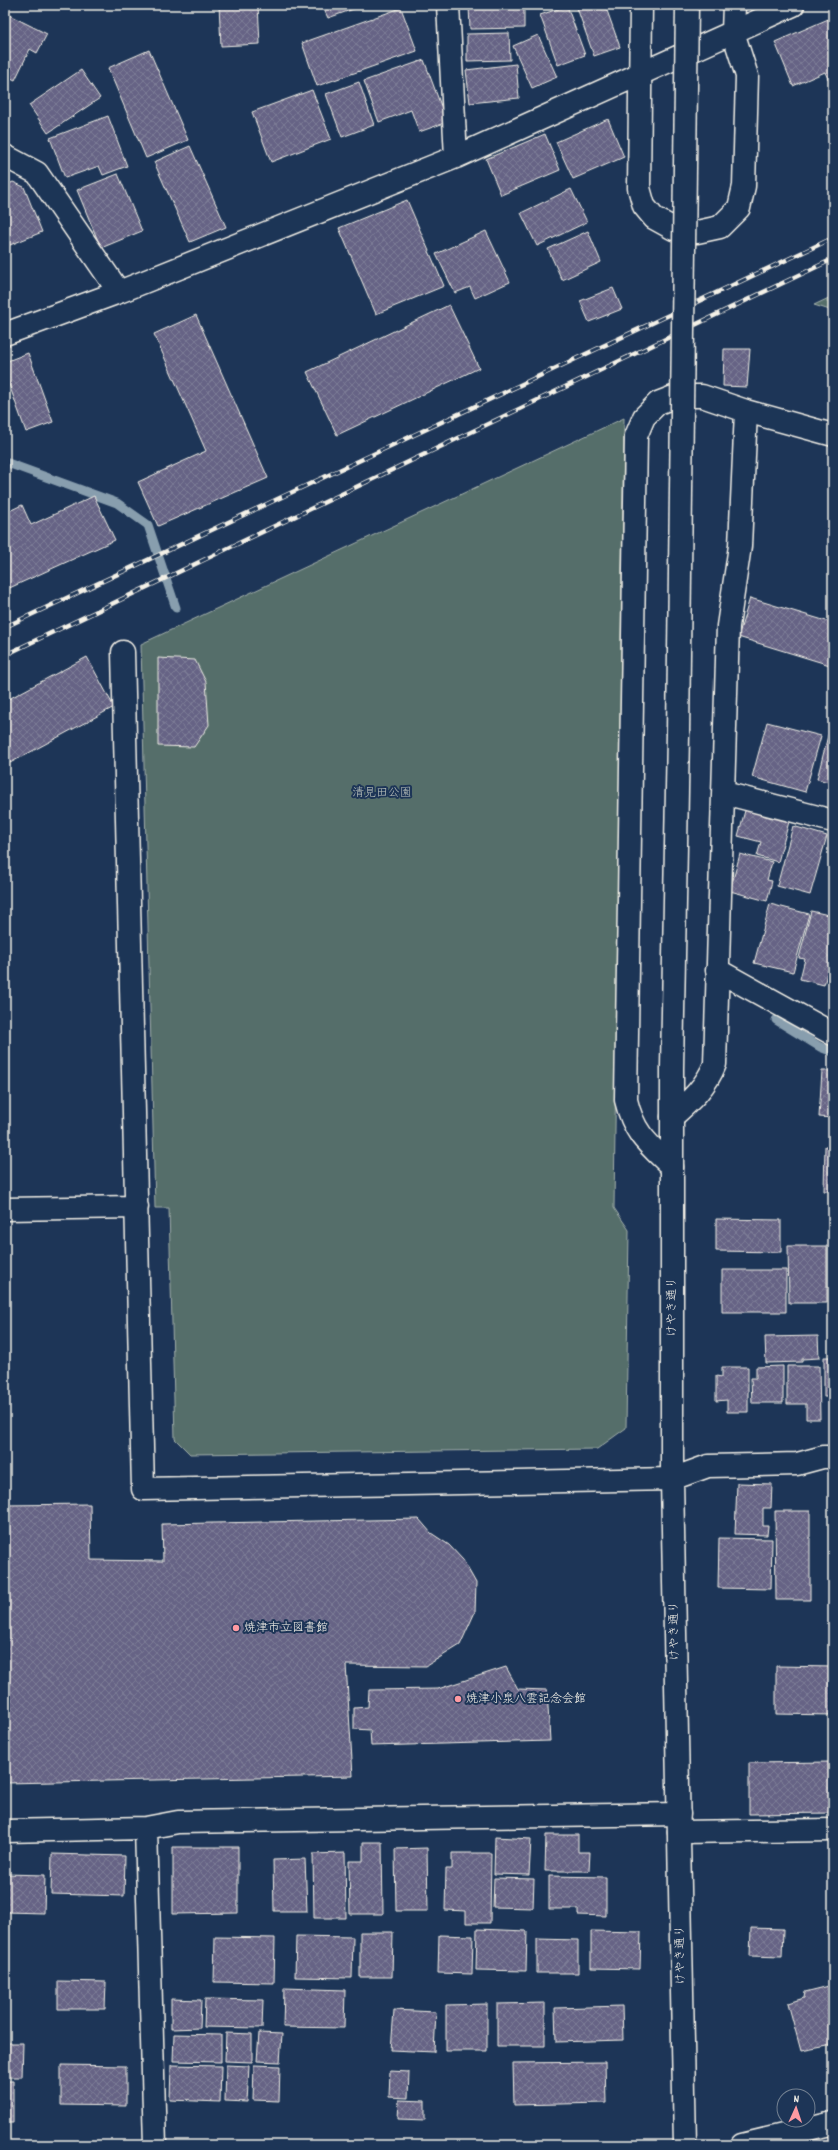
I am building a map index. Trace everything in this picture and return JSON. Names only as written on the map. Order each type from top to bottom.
[{"type":"street","points":[[448,5],[456,158]]},
{"type":"street","points":[[642,5],[639,188],[644,206],[654,218],[674,229],[697,232],[720,227],[739,208],[744,186],[747,76],[733,32],[734,5]]},
{"type":"street","name":"けやき通り","points":[[685,2145],[672,1479],[672,1117],[687,5]]},
{"type":"street","points":[[5,334],[119,292],[456,158],[793,5]]},
{"type":"street","points":[[5,156],[37,173],[119,292]]},
{"type":"street","points":[[672,1167],[639,1135],[630,1118],[626,1100],[636,436],[644,417],[658,403],[676,396],[702,396],[746,411],[833,435]]},
{"type":"street","points":[[672,1117],[699,1092],[709,1078],[714,1064],[724,793],[728,626],[740,546],[746,411]]},
{"type":"street","points":[[123,652],[143,1489],[672,1479],[708,1466],[797,1464],[823,1457],[833,1457]]},
{"type":"street","points":[[724,793],[833,821]]},
{"type":"street","points":[[717,970],[833,1034]]},
{"type":"street","points":[[5,1209],[136,1208]]},
{"type":"street","points":[[5,1831],[146,1828],[178,1822],[679,1823],[833,1830]]},
{"type":"street","points":[[146,1828],[155,2145]]},
{"type":"street","points":[[742,2145],[833,2122]]},
{"type":"green space","points":[[833,296],[833,311],[814,305]]},
{"type":"green space","name":"清見田公園","points":[[624,418],[614,1208],[629,1230],[626,1428],[597,1449],[190,1454],[175,1439],[169,1208],[155,1208],[141,644]]},
{"type":"building","points":[[219,5],[258,5],[260,44],[221,46]]},
{"type":"building","points":[[322,5],[365,5],[328,18]]},
{"type":"building","points":[[469,5],[524,5],[524,28],[470,29]]},
{"type":"building","points":[[576,5],[605,5],[620,47],[594,56]]},
{"type":"building","points":[[567,6],[585,55],[558,65],[540,15]]},
{"type":"building","points":[[401,8],[417,51],[317,86],[302,43]]},
{"type":"building","points":[[5,13],[47,34],[37,53],[30,49],[15,80],[5,75]]},
{"type":"building","points":[[833,17],[833,77],[828,79],[825,72],[793,86],[775,42]]},
{"type":"building","points":[[509,33],[510,60],[467,61],[467,34]]},
{"type":"building","points":[[538,35],[557,77],[532,88],[513,46]]},
{"type":"building","points":[[149,50],[188,140],[146,158],[108,68]]},
{"type":"building","points":[[424,60],[447,122],[419,132],[411,110],[379,122],[364,81]]},
{"type":"building","points":[[516,64],[519,98],[470,103],[466,70]]},
{"type":"building","points":[[81,70],[100,98],[48,133],[29,105]]},
{"type":"building","points":[[359,82],[374,125],[342,137],[326,94]]},
{"type":"building","points":[[312,90],[331,139],[271,162],[252,112]]},
{"type":"building","points":[[108,116],[127,166],[103,175],[99,166],[65,178],[50,138]]},
{"type":"building","points":[[608,119],[624,157],[573,179],[556,142]]},
{"type":"building","points":[[545,134],[560,170],[501,195],[486,159]]},
{"type":"building","points":[[190,146],[226,227],[190,242],[154,162]]},
{"type":"building","points":[[118,174],[142,231],[101,248],[77,190]]},
{"type":"building","points":[[13,182],[24,187],[42,232],[5,247],[5,186]]},
{"type":"building","points":[[571,189],[587,222],[537,246],[521,213]]},
{"type":"building","points":[[407,200],[444,286],[376,314],[339,228]]},
{"type":"building","points":[[486,231],[510,282],[475,298],[470,287],[455,293],[436,254]]},
{"type":"building","points":[[588,231],[601,262],[562,280],[548,249]]},
{"type":"building","points":[[613,288],[622,309],[589,322],[580,301]]},
{"type":"building","points":[[449,305],[479,368],[337,435],[307,372]]},
{"type":"building","points":[[196,315],[268,478],[158,526],[138,482],[206,451],[154,334]]},
{"type":"building","points":[[724,349],[750,349],[747,387],[723,386]]},
{"type":"building","points":[[28,353],[53,422],[26,432],[5,373],[5,362]]},
{"type":"building","points":[[94,496],[115,540],[5,590],[5,513],[22,505],[31,525]]},
{"type":"building","points":[[750,598],[833,623],[833,666],[738,637]]},
{"type":"building","points":[[87,657],[114,707],[10,763],[5,755],[5,701]]},
{"type":"building","points":[[158,658],[195,660],[206,682],[209,725],[194,747],[158,746]]},
{"type":"building","points":[[833,716],[833,783],[817,779]]},
{"type":"building","points":[[767,722],[821,736],[805,792],[752,777]]},
{"type":"building","points":[[746,807],[790,818],[778,862],[757,856],[761,842],[738,836]]},
{"type":"building","points":[[793,826],[827,836],[810,895],[777,886]]},
{"type":"building","points":[[740,854],[772,862],[767,880],[772,881],[767,901],[730,891]]},
{"type":"building","points":[[833,858],[833,872],[830,871]]},
{"type":"building","points":[[770,904],[809,914],[793,972],[754,963]]},
{"type":"building","points":[[811,911],[833,916],[833,973],[827,974],[824,985],[800,979],[805,959],[799,958]]},
{"type":"building","points":[[822,1071],[833,1071],[833,1118],[819,1117]]},
{"type":"building","points":[[825,1146],[833,1146],[833,1191],[824,1191]]},
{"type":"building","points":[[716,1219],[781,1220],[781,1252],[716,1251]]},
{"type":"building","points":[[788,1246],[827,1246],[827,1303],[789,1303]]},
{"type":"building","points":[[832,1249],[833,1310],[831,1310]]},
{"type":"building","points":[[722,1270],[786,1270],[786,1312],[722,1312]]},
{"type":"building","points":[[818,1336],[819,1358],[802,1359],[802,1362],[766,1363],[765,1337]]},
{"type":"building","points":[[824,1357],[833,1357],[833,1397],[824,1397]]},
{"type":"building","points":[[783,1366],[783,1403],[752,1403],[751,1378],[756,1378],[756,1367]]},
{"type":"building","points":[[787,1366],[819,1366],[820,1419],[806,1419],[806,1404],[787,1404]]},
{"type":"building","points":[[722,1367],[748,1367],[748,1412],[727,1412],[727,1400],[716,1401],[716,1376],[722,1377]]},
{"type":"building","points":[[737,1483],[772,1484],[771,1508],[763,1508],[763,1526],[768,1526],[767,1535],[735,1534]]},
{"type":"building","name":"焼津市立図書館","points":[[90,1504],[91,1560],[163,1561],[162,1524],[419,1519],[431,1533],[449,1545],[463,1560],[476,1583],[475,1612],[460,1645],[426,1666],[346,1665],[353,1776],[5,1783],[5,1505]]},
{"type":"building","points":[[775,1511],[810,1511],[810,1600],[776,1600]]},
{"type":"building","points":[[719,1538],[772,1539],[771,1589],[718,1588]]},
{"type":"building","points":[[776,1666],[833,1667],[833,1715],[776,1714]]},
{"type":"building","name":"焼津小泉八雲記念会館","points":[[506,1667],[518,1689],[547,1690],[550,1741],[371,1746],[370,1730],[354,1729],[354,1708],[368,1707],[369,1690],[438,1689]]},
{"type":"building","points":[[833,1762],[833,1813],[749,1814],[749,1763]]},
{"type":"building","points":[[546,1835],[578,1835],[578,1852],[590,1852],[589,1871],[545,1871]]},
{"type":"building","points":[[495,1837],[531,1839],[529,1875],[494,1874]]},
{"type":"building","points":[[363,1842],[382,1842],[383,1914],[350,1914],[349,1861],[363,1861]]},
{"type":"building","points":[[173,1847],[238,1847],[238,1913],[173,1914]]},
{"type":"building","points":[[427,1848],[428,1911],[396,1911],[395,1849]]},
{"type":"building","points":[[345,1853],[346,1918],[314,1918],[313,1854]]},
{"type":"building","points":[[452,1853],[491,1853],[490,1923],[466,1923],[466,1911],[445,1910],[446,1869],[452,1869]]},
{"type":"building","points":[[52,1854],[125,1856],[124,1896],[51,1894]]},
{"type":"building","points":[[305,1859],[307,1911],[274,1911],[273,1860]]},
{"type":"building","points":[[5,1874],[45,1875],[44,1913],[5,1912]]},
{"type":"building","points":[[549,1876],[606,1877],[606,1916],[578,1915],[578,1909],[549,1909]]},
{"type":"building","points":[[494,1878],[534,1879],[533,1908],[493,1907]]},
{"type":"building","points":[[751,1928],[783,1929],[782,1957],[750,1956]]},
{"type":"building","points":[[477,1929],[527,1931],[526,1971],[476,1970]]},
{"type":"building","points":[[591,1931],[641,1932],[640,1969],[591,1968]]},
{"type":"building","points":[[360,1932],[393,1932],[392,1977],[360,1977]]},
{"type":"building","points":[[439,1935],[473,1936],[472,1974],[438,1973]]},
{"type":"building","points":[[296,1936],[353,1937],[352,1978],[295,1977]]},
{"type":"building","points":[[215,1937],[275,1938],[274,1983],[214,1982]]},
{"type":"building","points":[[537,1939],[578,1940],[578,1973],[537,1973]]},
{"type":"building","points":[[58,1981],[106,1982],[105,2009],[58,2009]]},
{"type":"building","points":[[833,1985],[833,2045],[801,2051],[788,2003],[804,1998],[805,1992]]},
{"type":"building","points":[[284,1988],[345,1990],[344,2028],[283,2027]]},
{"type":"building","points":[[171,1999],[201,2000],[200,2028],[171,2029]]},
{"type":"building","points":[[205,1999],[263,2000],[262,2028],[204,2027]]},
{"type":"building","points":[[545,2003],[545,2046],[497,2046],[497,2004]]},
{"type":"building","points":[[487,2004],[487,2051],[446,2051],[446,2005]]},
{"type":"building","points":[[622,2006],[623,2040],[556,2042],[555,2008]]},
{"type":"building","points":[[394,2010],[436,2012],[434,2052],[391,2050]]},
{"type":"building","points":[[226,2033],[252,2034],[252,2062],[225,2061]]},
{"type":"building","points":[[259,2033],[282,2034],[280,2062],[257,2061]]},
{"type":"building","points":[[174,2034],[221,2035],[221,2062],[173,2061]]},
{"type":"building","points":[[5,2043],[23,2043],[22,2077],[5,2077]]},
{"type":"building","points":[[605,2062],[606,2103],[514,2105],[513,2063]]},
{"type":"building","points":[[61,2065],[126,2066],[126,2106],[61,2105]]},
{"type":"building","points":[[171,2065],[221,2066],[220,2102],[170,2100]]},
{"type":"building","points":[[226,2065],[249,2066],[247,2102],[225,2101]]},
{"type":"building","points":[[254,2065],[280,2066],[279,2101],[253,2100]]},
{"type":"building","points":[[390,2071],[409,2072],[408,2098],[389,2097]]},
{"type":"building","points":[[5,2081],[13,2081],[13,2123],[5,2123]]},
{"type":"building","points":[[399,2100],[425,2101],[425,2120],[398,2119]]},
{"type":"waterway","points":[[5,462],[117,503],[148,525],[176,608]]},
{"type":"waterway","points":[[776,1020],[820,1047],[833,1052]]},
{"type":"railway","points":[[5,627],[833,238]]},
{"type":"railway","points":[[5,655],[833,259]]},
{"type":"place","name":"焼津市立図書館","points":[[236,1628]]},
{"type":"place","name":"焼津小泉八雲記念会館","points":[[458,1699]]}]
